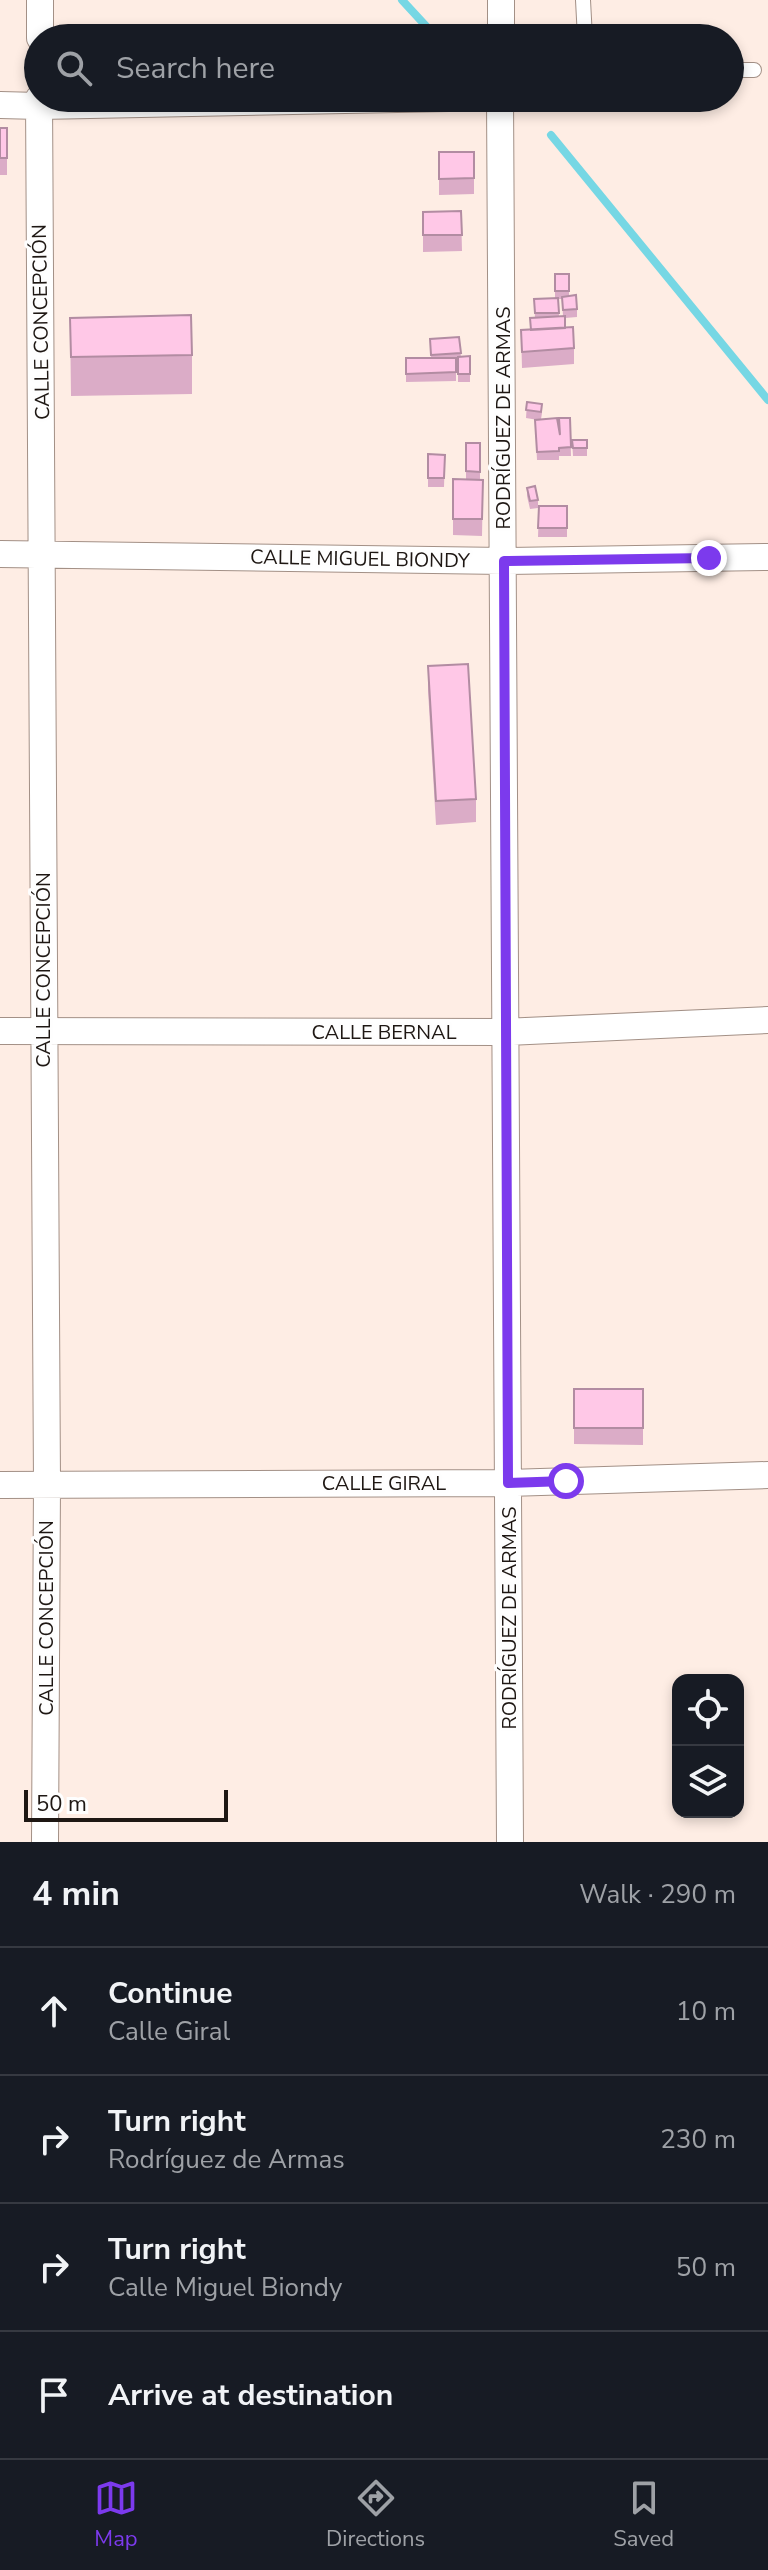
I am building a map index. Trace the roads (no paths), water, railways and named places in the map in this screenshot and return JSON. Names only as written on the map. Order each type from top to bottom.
[{"type":"street","points":[[40,0],[40,24]]},
{"type":"street","points":[[501,0],[501,24]]},
{"type":"street","points":[[0,105],[24,103]]},
{"type":"street","name":"CALLE CONCEPCIÓN","points":[[39,112],[44,554],[45,1842]]},
{"type":"street","name":"RODRÍGUEZ DE ARMAS","points":[[500,112],[510,1842]]},
{"type":"street","name":"CALLE MIGUEL BIONDY","points":[[0,554],[504,561],[768,557]]},
{"type":"street","name":"CALLE BERNAL","points":[[0,1031],[505,1032],[768,1020]]},
{"type":"street","name":"CALLE GIRAL","points":[[0,1485],[508,1483],[768,1475]]},
{"type":"lane","points":[[583,0],[584,24]]},
{"type":"lane","points":[[744,70],[754,70]]},
{"type":"waterway","points":[[402,0],[424,24]]},
{"type":"waterway","points":[[551,135],[768,400]]}]
